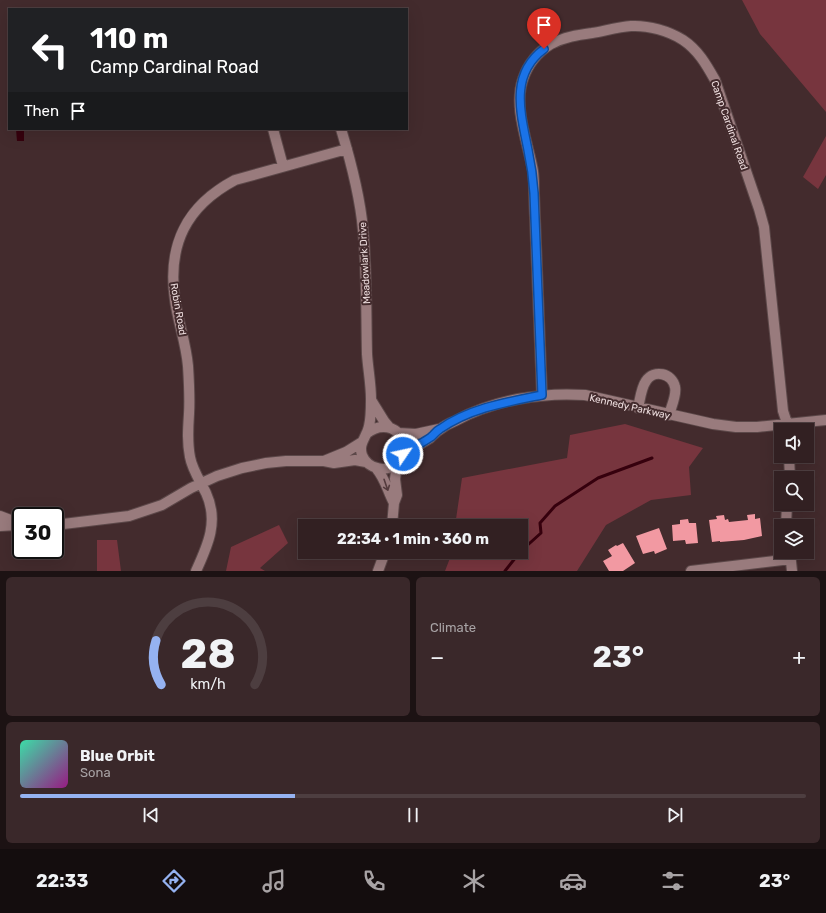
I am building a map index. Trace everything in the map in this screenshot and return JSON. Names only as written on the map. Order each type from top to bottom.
[{"type":"street","name":"Camp Cardinal Road","points":[[542,395],[533,172],[520,108],[522,80],[537,54],[551,44],[567,37],[631,26],[646,27],[664,31],[682,40],[696,50],[706,63],[715,80],[764,227],[783,411],[786,423]]},
{"type":"street","points":[[273,130],[283,166]]},
{"type":"street","name":"Meadowlark Drive","points":[[341,130],[355,177],[363,230],[367,364],[371,400],[370,418],[364,438]]},
{"type":"street","name":"Robin Road","points":[[196,571],[208,544],[212,521],[209,499],[190,459],[187,442],[189,384],[187,354],[175,301],[173,274],[175,251],[182,233],[192,216],[202,203],[218,189],[235,180],[347,149]]},
{"type":"street","points":[[638,408],[646,380],[652,375],[665,375],[673,382],[675,389],[669,415]]},
{"type":"street","name":"Kennedy Parkway","points":[[398,433],[416,434],[439,429],[476,411],[500,404],[542,395],[569,394],[585,395],[713,424],[736,427],[774,427]]},
{"type":"street","name":"Meadowlark Drive","points":[[371,400],[389,427]]},
{"type":"street","name":"Kennedy Parkway","points":[[799,423],[826,420]]},
{"type":"street","points":[[324,461],[346,452],[364,438],[372,429],[378,427],[389,427],[398,433],[404,447],[399,460],[395,479],[397,495],[394,503],[393,519]]},
{"type":"street","name":"Kennedy Parkway","points":[[399,460],[418,444],[431,437],[439,429]]},
{"type":"street","points":[[364,438],[362,453],[366,462]]},
{"type":"street","points":[[64,524],[129,516],[162,505],[201,483],[242,468],[286,461],[324,461],[334,463],[355,460],[366,462],[376,468],[385,480],[389,494],[394,503]]},
{"type":"street","points":[[376,468],[387,469],[399,460]]},
{"type":"street","points":[[0,516],[12,521]]},
{"type":"street","points":[[0,526],[12,525]]},
{"type":"street","points":[[691,571],[774,558]]},
{"type":"street","points":[[378,571],[382,559]]},
{"type":"street","points":[[790,559],[792,571]]},
{"type":"shaded area","points":[[742,0],[826,0],[826,112],[760,34]]},
{"type":"shaded area","points":[[16,130],[24,130],[24,141],[17,141]]},
{"type":"shaded area","points":[[826,136],[826,175],[818,189],[803,177]]},
{"type":"shaded area","points":[[625,424],[703,448],[689,467],[691,495],[651,500],[606,525],[577,571],[445,571],[450,559],[528,559],[528,519],[456,519],[462,478],[567,458],[570,435]]},
{"type":"shaded area","points":[[279,525],[288,543],[260,568],[265,571],[226,571],[231,547]]},
{"type":"shaded area","points":[[97,540],[117,540],[121,571],[97,571]]},
{"type":"building","points":[[755,514],[755,519],[760,518],[762,536],[744,540],[712,542],[709,520],[717,519],[716,516],[724,515],[725,520],[728,519],[729,522],[748,520],[747,515]]},
{"type":"building","points":[[688,519],[689,523],[696,523],[698,543],[686,544],[685,540],[673,541],[672,525],[680,524],[680,520]]},
{"type":"building","points":[[659,528],[667,549],[655,554],[654,551],[643,554],[636,536]]},
{"type":"building","points":[[623,543],[635,563],[623,571],[609,571],[603,561],[612,556],[608,550]]},
{"type":"waterway","points":[[528,545],[541,533],[540,523],[555,506],[598,478],[652,458]]},
{"type":"waterway","points":[[505,571],[514,559]]},
{"type":"route","points":[[403,454],[402,456],[418,444],[431,437],[439,429],[476,411],[542,395],[533,172],[520,108],[520,94],[522,80],[528,68],[537,54],[544,49]]}]
